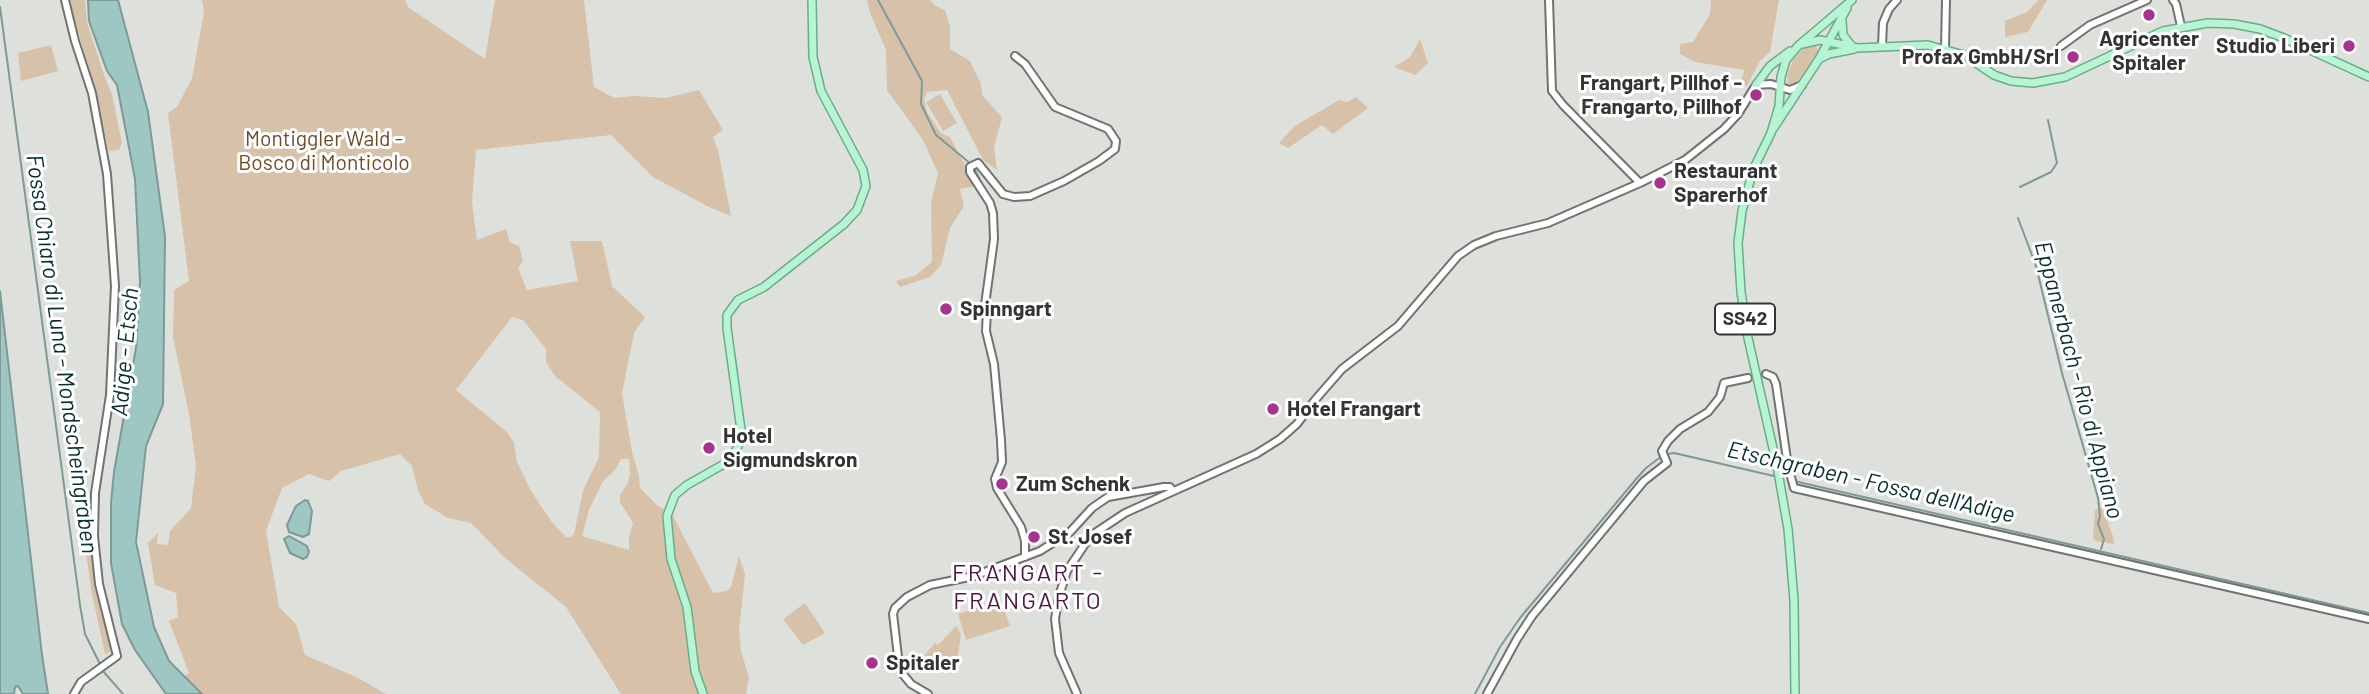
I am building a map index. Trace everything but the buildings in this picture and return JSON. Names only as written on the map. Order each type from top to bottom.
[{"type":"main road","points":[[703,694],[695,671],[687,607],[671,559],[667,516],[675,495],[724,464],[733,456],[739,444],[741,430],[727,315],[738,300],[764,287],[844,224],[857,210],[866,186],[863,170],[821,91],[813,57],[812,0]]},
{"type":"main road","name":"SS42","points":[[1771,133],[1804,84],[1850,2]]},
{"type":"main road","name":"SS42","points":[[1795,694],[1793,575],[1782,491],[1748,338],[1741,292],[1738,243],[1742,211],[1753,170],[1771,133],[1780,106],[1783,68],[1796,48],[1850,2]]},
{"type":"main road","points":[[1842,18],[1843,35],[1855,47]]},
{"type":"main road","points":[[1756,85],[1770,66],[1796,48],[1820,40],[1827,44],[1855,47],[1928,45],[1964,55],[1994,75],[2011,81],[2043,82],[2065,77],[2148,36],[2181,26],[2208,23],[2260,29],[2369,77]]},
{"type":"main road","points":[[1819,59],[1855,47]]},
{"type":"street","points":[[65,0],[92,93],[107,174],[115,286],[111,373],[95,493],[94,536],[99,584],[117,656],[81,682],[74,694]]},
{"type":"street","points":[[1549,0],[1552,91],[1640,183]]},
{"type":"street","points":[[1882,46],[1883,23],[1889,9],[1897,0]]},
{"type":"street","points":[[1944,0],[1945,49]]},
{"type":"street","points":[[2061,46],[2090,25],[2147,0]]},
{"type":"street","points":[[2173,0],[2181,26]]},
{"type":"street","points":[[1015,56],[1025,64],[1055,107],[1108,129],[1116,141],[1115,149],[1064,181],[1030,197],[1003,194],[978,163],[970,167],[970,172],[990,202],[993,213],[994,239],[985,305],[1001,440],[1002,462],[995,479],[997,488],[1021,527],[1025,541],[1025,557]]},
{"type":"street","points":[[1077,694],[1063,663],[1056,636],[1055,619],[1059,596],[1067,571],[1085,544],[1108,523],[1255,454],[1290,432],[1342,369],[1398,326],[1458,256],[1474,245],[1496,236],[1548,223],[1685,160],[1706,145],[1732,120],[1756,85],[1771,84],[1790,90],[1804,84]]},
{"type":"street","points":[[1766,374],[1773,377],[1776,384],[1794,488],[2369,620]]},
{"type":"street","points":[[1487,694],[1532,616],[1644,481],[1667,463],[1662,451],[1674,434],[1713,406],[1720,397],[1724,383],[1748,378]]},
{"type":"street","points":[[928,694],[915,687],[902,673],[892,614],[907,597],[930,585],[974,576],[1058,541],[1092,508],[1108,497],[1164,487],[1170,487],[1173,491]]},
{"type":"green space","points":[[69,0],[85,0],[87,22],[112,94],[122,143],[119,150],[109,151]]},
{"type":"green space","name":"Montiggler Wald - Bosco di Monticolo","points":[[202,0],[405,0],[408,7],[485,59],[495,0],[584,0],[594,87],[614,98],[666,98],[699,90],[723,130],[713,137],[731,216],[653,177],[611,135],[476,150],[472,202],[477,240],[506,229],[510,242],[519,246],[523,261],[518,268],[527,290],[578,281],[570,241],[602,241],[612,286],[645,317],[634,333],[622,393],[640,488],[657,505],[672,514],[713,593],[727,591],[731,587],[739,556],[745,574],[739,631],[741,651],[749,677],[746,694],[621,694],[566,607],[505,558],[471,523],[448,518],[425,504],[412,466],[400,454],[341,471],[329,481],[309,474],[282,488],[266,531],[279,607],[296,624],[305,655],[356,677],[386,694],[202,694],[183,677],[189,673],[169,621],[178,617],[176,593],[155,585],[148,543],[158,533],[157,544],[168,545],[170,531],[191,508],[196,466],[189,414],[173,337],[174,290],[189,281],[168,113],[177,107],[192,78],[204,12]],"holes":[[[512,317],[523,320],[546,349],[546,362],[555,376],[600,412],[599,457],[583,491],[574,534],[570,537],[566,537],[551,521],[531,491],[517,462],[514,443],[507,432],[456,390]],[[621,459],[629,459],[628,483],[620,495],[620,502],[633,523],[629,550],[582,536],[589,510],[603,481],[615,470]]]},
{"type":"green space","points":[[867,0],[930,0],[945,10],[950,27],[950,49],[970,61],[981,84],[982,95],[1002,117],[994,148],[997,170],[983,160],[947,90],[927,92],[924,99],[927,112],[941,133],[950,137],[976,186],[960,189],[964,206],[950,228],[941,265],[930,277],[900,287],[896,281],[916,275],[932,262],[931,203],[938,173],[923,140],[887,90],[886,50]]},
{"type":"green space","points":[[1711,0],[1779,0],[1770,52],[1760,61],[1747,86],[1739,84],[1745,70],[1695,62],[1680,54],[1680,44],[1693,42],[1710,14]]},
{"type":"green space","points":[[2039,0],[2047,0],[2028,32],[2005,37],[2005,21],[2027,12]]},
{"type":"green space","points":[[1420,39],[1428,63],[1415,75],[1394,67],[1410,57]]},
{"type":"green space","points":[[1811,44],[1816,46],[1818,51],[1801,79],[1796,84],[1788,84],[1787,76],[1793,60]]},
{"type":"green space","points":[[51,45],[58,71],[21,81],[18,53]]},
{"type":"green space","points":[[940,94],[957,123],[943,131],[926,102]]},
{"type":"green space","points":[[1356,97],[1368,108],[1333,134],[1322,125],[1288,148],[1279,143],[1295,126],[1339,100],[1347,102]]},
{"type":"green space","points":[[2102,507],[2114,544],[2093,538],[2095,510]]},
{"type":"green space","points":[[82,524],[90,524],[97,586],[112,648],[105,654],[92,594]]},
{"type":"green space","points":[[1001,600],[1010,626],[966,640],[958,614]]},
{"type":"green space","points":[[805,603],[825,633],[803,645],[783,619]]},
{"type":"green space","points":[[956,626],[961,634],[956,667],[938,662],[935,668],[925,660],[915,671],[910,661],[919,653],[923,657]]},
{"type":"water","points":[[88,0],[118,0],[148,112],[165,237],[163,404],[146,446],[136,542],[154,627],[169,661],[202,694],[166,694],[135,650],[122,624],[111,563],[114,472],[136,348],[140,282],[135,179],[117,85],[107,71],[89,21]]},
{"type":"water","points":[[0,291],[48,694],[23,694],[18,686],[15,687],[14,694],[0,694]]},
{"type":"water","points":[[305,500],[312,511],[309,534],[303,537],[289,532],[287,525],[296,506]]},
{"type":"water","points":[[289,536],[307,546],[307,557],[303,559],[290,553],[284,539]]},
{"type":"waterway","points":[[878,0],[922,81],[921,104],[936,135],[971,164]]},
{"type":"waterway","name":"Fossa Chiaro di Luna - Mondscheingraben","points":[[0,7],[80,605],[85,634],[101,666]]},
{"type":"waterway","name":"Eppanerbach - Rio di Appiano","points":[[2020,187],[2051,172],[2057,163],[2048,120]]},
{"type":"waterway","points":[[974,168],[984,188]]},
{"type":"waterway","name":"Eppanerbach - Rio di Appiano","points":[[2018,218],[2036,266],[2062,373],[2098,498],[2098,524],[2104,539],[2101,549]]},
{"type":"waterway","name":"Etschgraben - Fossa dell'Adige","points":[[1667,454],[1674,453],[1774,476]]},
{"type":"waterway","name":"Etschgraben - Fossa dell'Adige","points":[[1475,694],[1500,647],[1520,618],[1637,478],[1662,456]]},
{"type":"waterway","name":"Etschgraben - Fossa dell'Adige","points":[[1794,481],[2369,613]]},
{"type":"waterway","name":"Fossa Chiaro di Luna - Mondscheingraben","points":[[103,671],[123,694]]},
{"type":"place","name":"Agricenter Spitaler","points":[[2149,15]]},
{"type":"place","name":"Studio Liberi","points":[[2349,46]]},
{"type":"place","name":"Profax GmbH/Srl","points":[[2073,57]]},
{"type":"place","name":"Frangart, Pillhof - Frangarto, Pillhof","points":[[1756,95]]},
{"type":"place","name":"Restaurant Sparerhof","points":[[1660,183]]},
{"type":"place","name":"Spinngart","points":[[946,309]]},
{"type":"place","name":"Hotel Frangart","points":[[1273,409]]},
{"type":"place","name":"Hotel Sigmundskron","points":[[709,448]]},
{"type":"place","name":"Zum Schenk","points":[[1002,484]]},
{"type":"place","name":"St. Josef","points":[[1034,537]]},
{"type":"place","name":"Spitaler","points":[[872,663]]},
{"type":"district","name":"FRANGART - FRANGARTO","points":[[1028,587]]},
{"type":"water label","name":"Adige - Etsch","points":[[125,352]]}]
